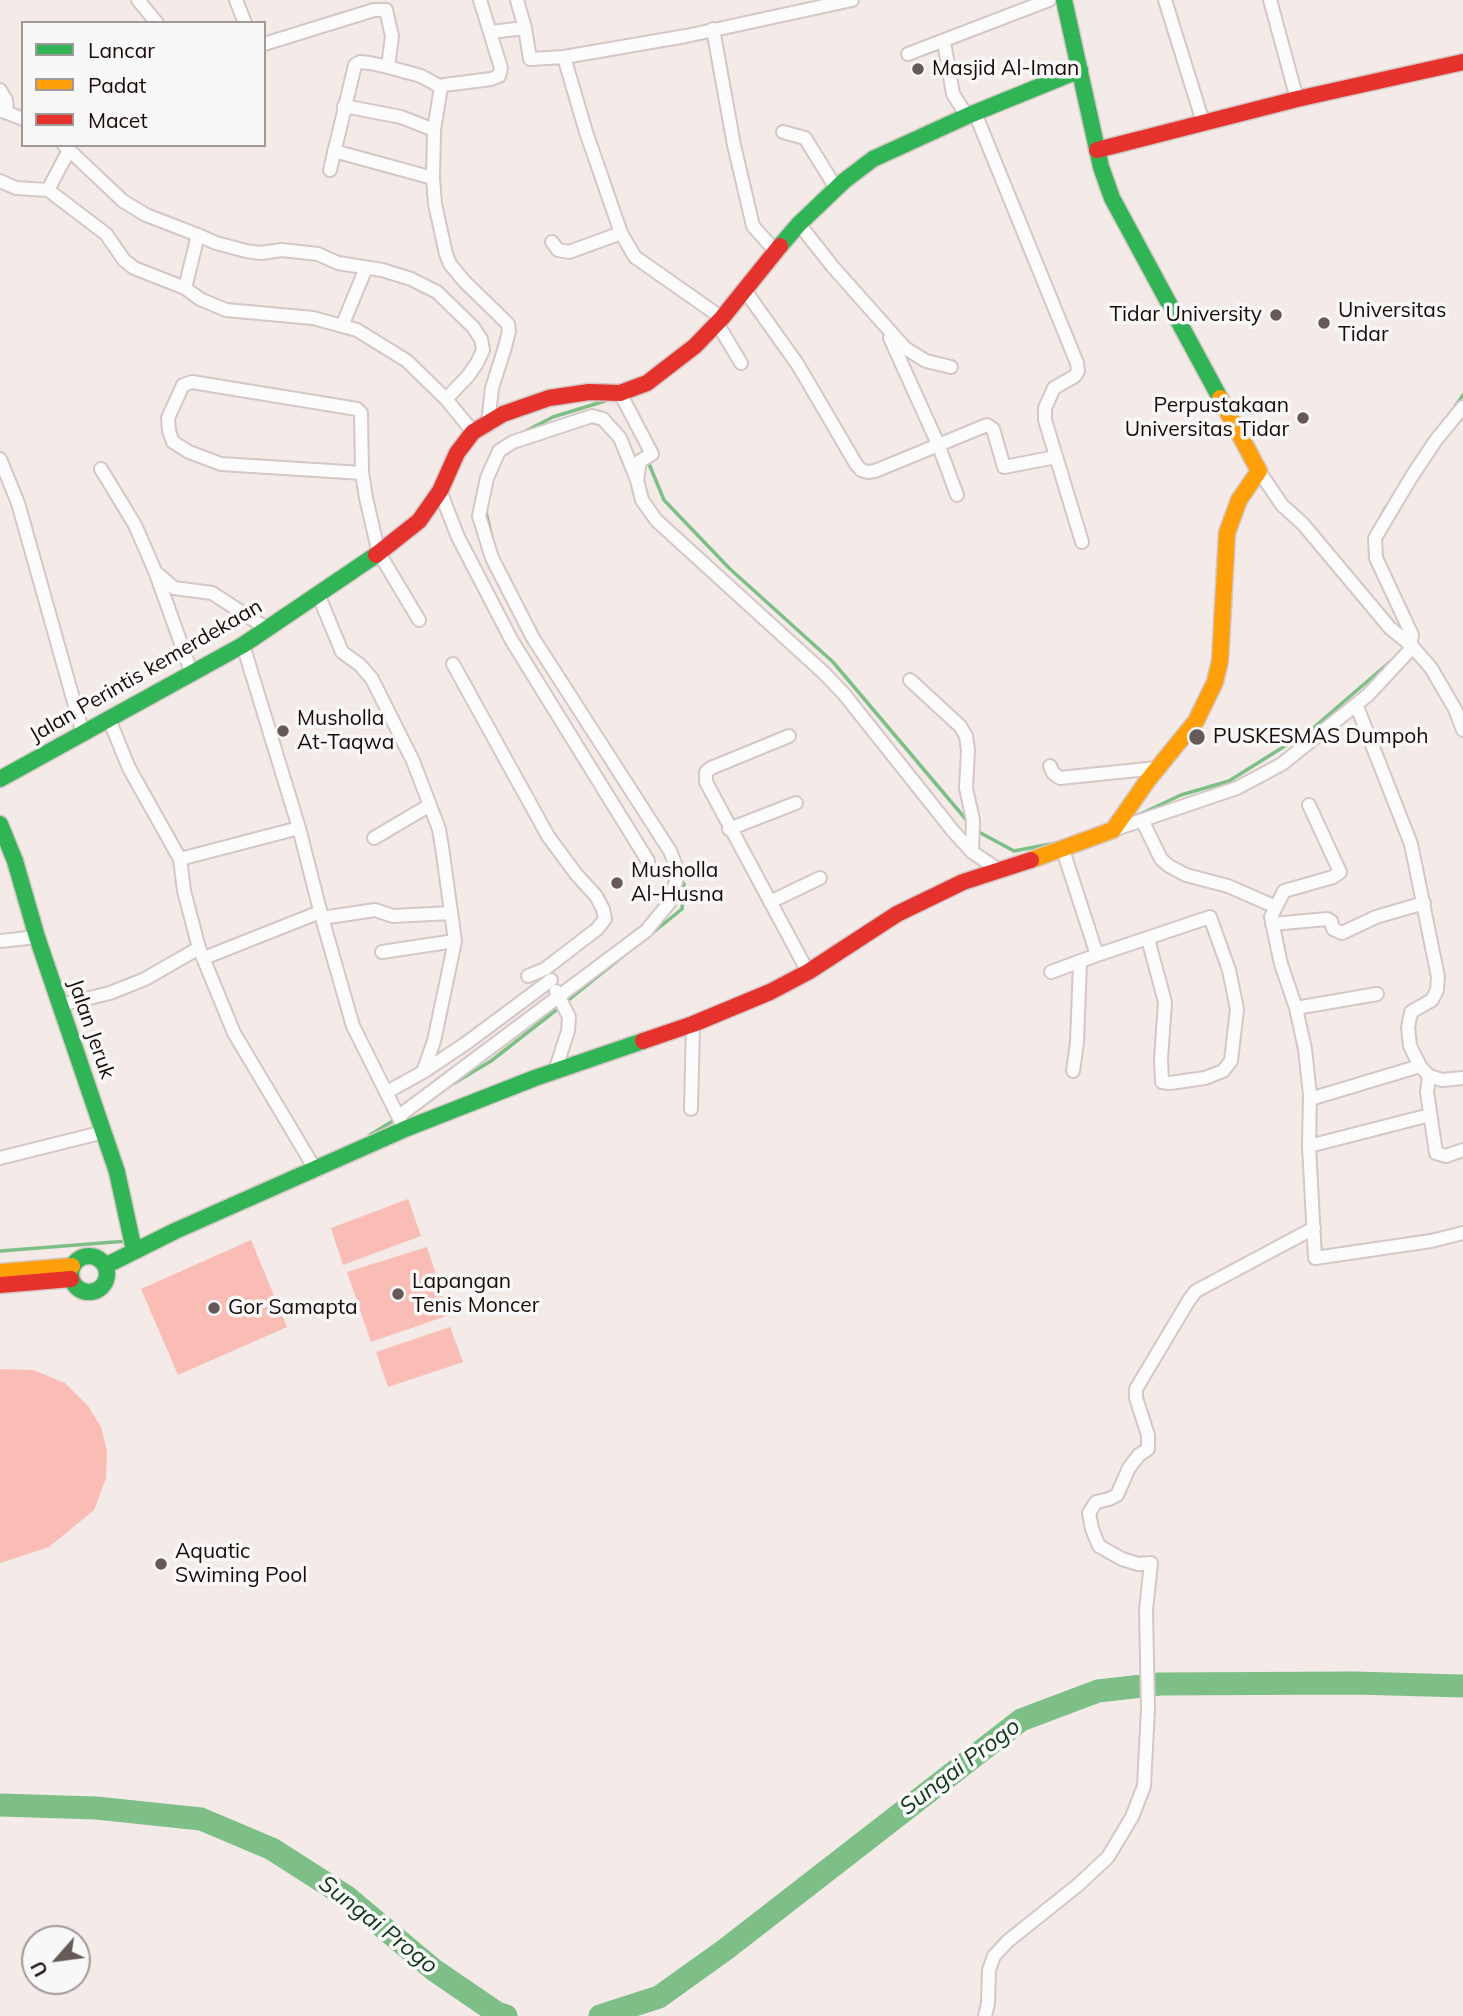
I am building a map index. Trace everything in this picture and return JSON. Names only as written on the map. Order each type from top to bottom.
[{"type":"street","points":[[138,0],[155,21]]},
{"type":"street","points":[[236,0],[243,21]]},
{"type":"street","points":[[441,87],[499,76],[501,68],[480,0]]},
{"type":"street","points":[[517,0],[530,59],[564,57],[852,0]]},
{"type":"street","points":[[908,54],[1049,0]]},
{"type":"street","points":[[1065,0],[1097,150],[1112,198],[1259,471],[1282,505],[1303,524],[1390,628],[1411,645],[1431,668],[1459,707],[1463,730]]},
{"type":"street","points":[[1165,0],[1203,122]]},
{"type":"street","points":[[1270,0],[1297,99]]},
{"type":"street","points":[[266,43],[374,10],[386,9],[392,36],[388,67]]},
{"type":"street","points":[[491,32],[525,28]]},
{"type":"street","points":[[713,29],[734,145],[753,226],[776,252]]},
{"type":"street","points":[[944,42],[953,94],[971,115],[1077,363],[1078,371],[1055,388],[1045,408],[1045,420],[1082,542]]},
{"type":"street","points":[[564,57],[586,132],[621,233],[635,257],[720,321],[741,363]]},
{"type":"street","points":[[330,170],[355,65],[360,62],[388,67],[421,76],[441,87]]},
{"type":"street","points":[[1097,150],[1297,99],[1463,62]]},
{"type":"street","name":"Jalan Perintis kemerdekaan","points":[[0,779],[243,645],[379,553],[419,521],[440,491],[457,453],[473,432],[503,414],[549,398],[589,392],[620,393],[647,383],[695,346],[720,321],[799,224],[836,188],[873,159],[1080,69]]},
{"type":"street","points":[[441,87],[434,130],[433,178],[435,204],[450,264],[508,324],[506,347],[492,388],[488,423]]},
{"type":"street","points":[[0,90],[6,100],[4,111],[21,118]]},
{"type":"street","points":[[344,106],[401,117],[434,130]]},
{"type":"street","points":[[783,132],[805,138],[836,188]]},
{"type":"street","points":[[48,190],[66,148],[123,201],[146,215],[216,243],[261,253],[282,250],[317,254],[338,263],[411,279],[437,292],[473,327],[481,339],[483,350],[468,376],[446,399]]},
{"type":"street","points":[[334,151],[433,178]]},
{"type":"street","points":[[0,181],[16,188],[48,190],[106,234],[124,260],[134,268],[185,288],[200,299],[226,310],[313,318],[357,330],[407,361],[446,399],[473,432]]},
{"type":"street","points":[[799,224],[905,348],[926,361],[951,366]]},
{"type":"street","points":[[552,242],[558,250],[569,252],[621,233]]},
{"type":"street","points":[[185,288],[198,235]]},
{"type":"street","points":[[342,326],[366,268]]},
{"type":"street","points":[[744,289],[798,365],[861,470],[875,471],[987,425],[993,429],[1004,467],[1056,457]]},
{"type":"street","points":[[885,327],[938,444],[957,495]]},
{"type":"street","points":[[362,473],[221,464],[188,452],[173,442],[168,418],[183,385],[192,383],[357,409],[361,413],[362,473],[379,553],[419,620]]},
{"type":"street","points":[[620,393],[652,455],[640,461],[637,480]]},
{"type":"street","points":[[400,1119],[555,1072],[693,1024],[770,992],[808,972],[897,914],[963,882],[1063,849],[1115,826],[1195,804],[1253,781],[1282,764],[1384,680],[1409,651],[1412,635],[1376,558],[1375,538],[1430,449],[1463,407]]},
{"type":"street","points":[[388,1094],[553,984],[646,931],[669,903],[677,881],[676,866],[663,838],[534,638],[492,558],[479,516],[482,499],[487,478],[499,451],[513,442],[592,416],[603,419],[620,438],[642,500],[656,520],[824,673],[844,694],[953,831],[972,852],[999,870]]},
{"type":"street","points":[[0,460],[18,503],[83,734]]},
{"type":"street","points":[[101,469],[135,525],[155,571],[192,674]]},
{"type":"street","points":[[1115,826],[1199,716],[1215,682],[1220,661],[1227,533],[1239,500],[1259,471]]},
{"type":"street","points":[[440,491],[458,537],[512,641],[648,861]]},
{"type":"street","points":[[155,571],[174,588],[212,593],[266,628]]},
{"type":"street","points":[[318,594],[342,652],[360,665],[372,679],[413,761],[439,829],[454,941],[434,1041],[423,1072]]},
{"type":"street","points":[[243,645],[299,828],[353,1026],[400,1119]]},
{"type":"street","points":[[105,1266],[132,1243],[314,1167],[400,1119],[553,984],[605,919],[596,896],[548,836],[453,664]]},
{"type":"street","points":[[910,680],[960,726],[966,737],[966,788],[973,820],[972,852]]},
{"type":"street","points":[[1356,704],[1411,844],[1438,977],[1437,990],[1432,1000],[1411,1012],[1408,1028],[1410,1046],[1420,1066],[1429,1076],[1442,1080],[1463,1078]]},
{"type":"street","points":[[109,719],[129,768],[180,859],[184,891],[202,953],[234,1032],[314,1167]]},
{"type":"street","points":[[789,736],[711,768],[706,772],[706,782],[808,972]]},
{"type":"street","points":[[1050,766],[1053,773],[1060,778],[1157,768]]},
{"type":"street","points":[[729,829],[796,803]]},
{"type":"street","points":[[374,838],[430,805]]},
{"type":"street","points":[[1308,805],[1340,872],[1334,877],[1284,891],[1271,917],[1281,964],[1306,1049],[1315,1258],[1432,1241],[1463,1233]]},
{"type":"street","points":[[1142,820],[1161,859],[1169,866],[1186,875],[1228,886],[1276,907]]},
{"type":"street","name":"Jalan Jeruk","points":[[0,824],[15,862],[37,937],[117,1172],[132,1243]]},
{"type":"street","points":[[180,859],[299,828]]},
{"type":"street","points":[[1063,849],[1097,954]]},
{"type":"street","points":[[769,902],[820,878]]},
{"type":"street","points":[[1272,924],[1327,919],[1331,921],[1333,929],[1342,933],[1376,917],[1424,903]]},
{"type":"street","points":[[60,1005],[110,993],[202,953],[321,915],[375,910],[393,916],[451,913]]},
{"type":"street","points":[[1051,972],[1210,917],[1229,970],[1237,1009],[1231,1061],[1223,1071],[1205,1078],[1162,1082],[1165,1002],[1148,939]]},
{"type":"street","points":[[0,942],[37,937]]},
{"type":"street","points":[[382,952],[454,941]]},
{"type":"street","points":[[1073,1071],[1077,1042],[1080,963]]},
{"type":"street","points":[[528,976],[553,984],[569,1017],[568,1031],[555,1072]]},
{"type":"street","points":[[1296,1008],[1377,994]]},
{"type":"street","points":[[691,1109],[693,1024]]},
{"type":"street","points":[[1310,1099],[1420,1066]]},
{"type":"street","points":[[1429,1076],[1426,1084],[1436,1153],[1446,1156],[1463,1150]]},
{"type":"street","points":[[1309,1146],[1430,1115]]},
{"type":"street","points":[[0,1158],[104,1132]]},
{"type":"street","points":[[985,2016],[989,1970],[994,1956],[1008,1941],[1078,1885],[1108,1857],[1132,1817],[1144,1786],[1148,1709],[1146,1610],[1151,1563],[1138,1564],[1122,1559],[1099,1546],[1089,1513],[1096,1502],[1117,1495],[1129,1468],[1139,1455],[1148,1449],[1148,1435],[1136,1398],[1136,1389],[1196,1292],[1314,1228]]},
{"type":"street","points":[[86,1256],[95,1257],[105,1266],[106,1281],[97,1291],[89,1293],[81,1291],[71,1273],[78,1260],[86,1256]]},
{"type":"street","points":[[0,1272],[71,1273]]},
{"type":"street","points":[[0,1285],[71,1273]]},
{"type":"shaded area","points":[[408,1199],[421,1236],[343,1265],[331,1228]]},
{"type":"shaded area","name":"Gor Samapta","points":[[251,1240],[287,1327],[178,1375],[141,1289]]},
{"type":"shaded area","name":"Lapangan Tenis Moncer","points":[[427,1247],[449,1315],[371,1342],[347,1272]]},
{"type":"shaded area","points":[[450,1327],[463,1362],[388,1387],[376,1352]]},
{"type":"shaded area","points":[[0,1369],[33,1370],[65,1383],[88,1406],[101,1427],[107,1451],[106,1478],[94,1510],[49,1547],[0,1563]]},
{"type":"waterway","points":[[1448,417],[1463,395]]},
{"type":"waterway","points":[[522,433],[553,417],[605,401]]},
{"type":"waterway","points":[[642,447],[664,500],[729,568],[833,662],[969,823]]},
{"type":"waterway","points":[[1373,531],[1386,507]]},
{"type":"waterway","points":[[485,508],[492,538]]},
{"type":"waterway","points":[[1134,817],[1181,795],[1229,781],[1312,729],[1391,661]]},
{"type":"waterway","points":[[977,831],[1014,851],[1061,842]]},
{"type":"waterway","points":[[651,934],[682,909],[684,884],[680,877]]},
{"type":"waterway","points":[[566,1002],[637,945]]},
{"type":"waterway","points":[[441,1091],[491,1061],[560,1007]]},
{"type":"waterway","points":[[370,1135],[396,1119]]},
{"type":"waterway","points":[[0,1251],[127,1241]]},
{"type":"waterway","name":"Sungai Progo","points":[[600,2016],[659,1997],[726,1949],[1021,1720],[1098,1691],[1160,1684],[1354,1683],[1463,1686]]},
{"type":"waterway","name":"Sungai Progo","points":[[0,1805],[96,1808],[201,1819],[272,1849],[347,1897],[434,1970],[497,2013],[506,2016]]},
{"type":"traffic: fast","points":[[1064,0],[1101,167],[1112,198],[1220,398]]},
{"type":"traffic: fast","points":[[780,246],[844,181],[873,159],[967,116],[1080,70]]},
{"type":"traffic: fast","points":[[0,779],[243,645],[376,555]]},
{"type":"traffic: fast","points":[[0,824],[15,861],[37,937],[117,1172],[134,1250]]},
{"type":"traffic: fast","points":[[105,1266],[175,1231],[405,1129],[535,1078],[643,1041]]},
{"type":"traffic: fast","points":[[89,1256],[102,1261],[107,1274],[102,1287],[89,1292],[76,1287],[71,1274],[76,1261],[89,1256]]},
{"type":"traffic: slow","points":[[1031,860],[1113,830],[1148,780],[1196,721],[1215,682],[1220,661],[1227,533],[1239,500],[1259,471],[1220,398]]},
{"type":"traffic: slow","points":[[0,1272],[72,1266]]},
{"type":"traffic: jam","points":[[1097,150],[1297,99],[1463,62]]},
{"type":"traffic: jam","points":[[376,555],[419,521],[440,491],[457,453],[473,432],[503,414],[549,398],[589,392],[620,393],[647,383],[695,346],[722,318],[780,246]]},
{"type":"traffic: jam","points":[[643,1041],[693,1024],[770,992],[808,972],[897,914],[963,882],[1031,860]]},
{"type":"traffic: jam","points":[[0,1285],[71,1279]]},
{"type":"place","name":"Masjid Al-Iman","points":[[918,69]]},
{"type":"place","name":"Tidar University","points":[[1276,315]]},
{"type":"place","name":"Universitas Tidar","points":[[1324,323]]},
{"type":"place","name":"Perpustakaan Universitas Tidar","points":[[1303,418]]},
{"type":"place","name":"Musholla At-Taqwa","points":[[283,731]]},
{"type":"place","name":"PUSKESMAS Dumpoh","points":[[1197,737]]},
{"type":"place","name":"Musholla Al-Husna","points":[[617,883]]},
{"type":"place","name":"Lapangan Tenis Moncer","points":[[398,1294]]},
{"type":"place","name":"Gor Samapta","points":[[214,1308]]},
{"type":"place","name":"Aquatic Swiming Pool","points":[[161,1564]]}]
